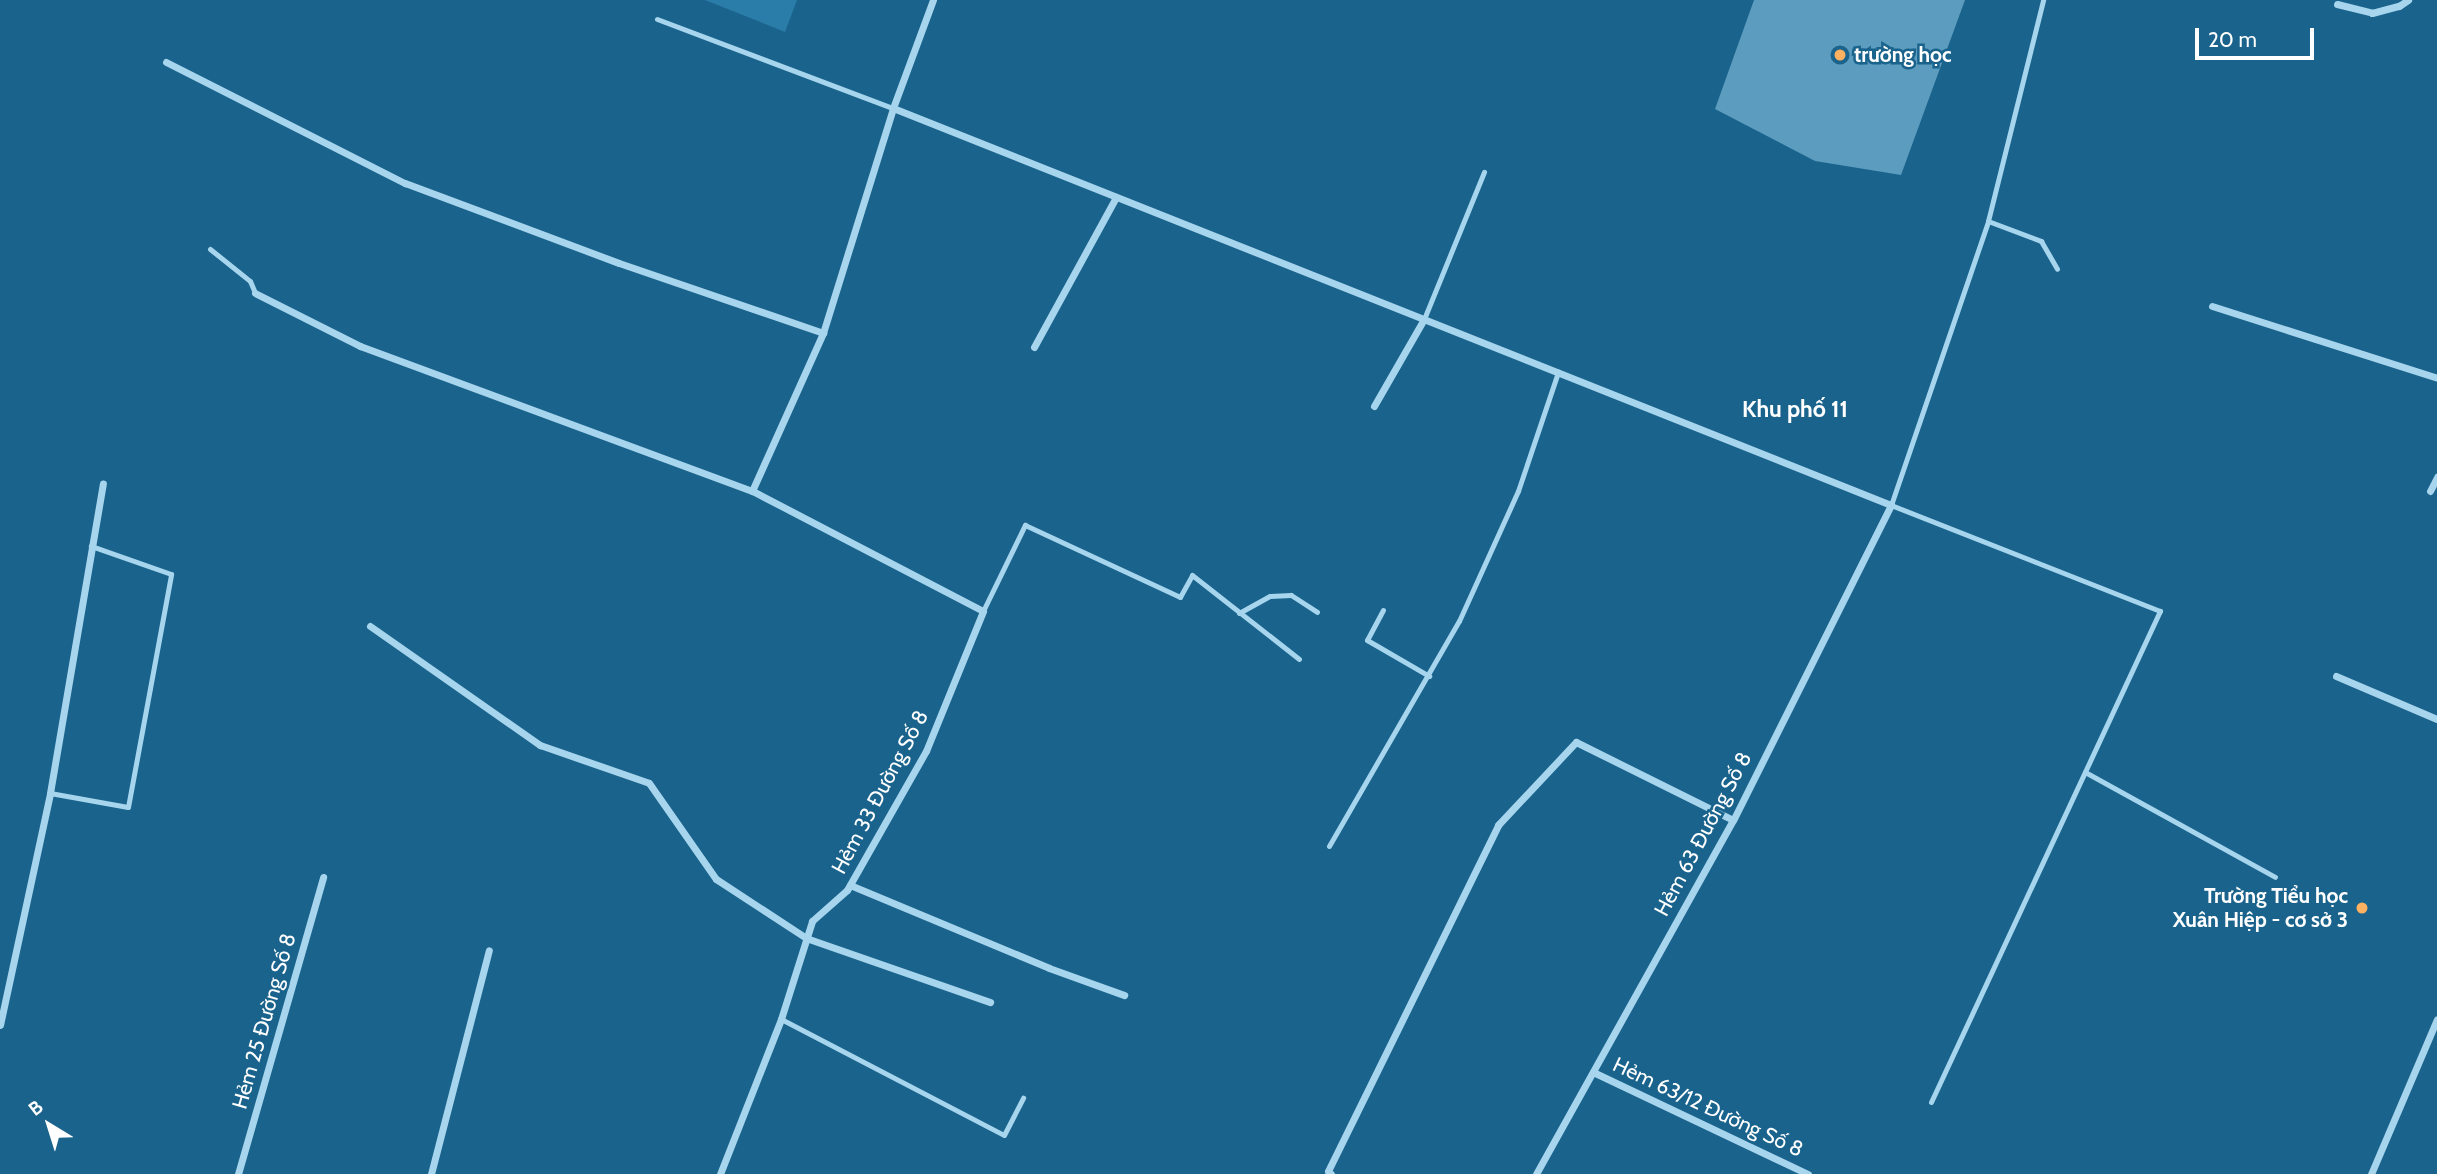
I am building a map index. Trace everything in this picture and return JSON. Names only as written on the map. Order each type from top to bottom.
[{"type":"street","points":[[752,491],[822,333],[893,108],[933,0]]},
{"type":"street","points":[[2337,4],[2372,13],[2399,6],[2408,0]]},
{"type":"street","points":[[166,62],[405,183],[619,263],[822,333]]},
{"type":"street","points":[[893,108],[1891,505]]},
{"type":"street","points":[[1034,347],[1116,197]]},
{"type":"street","points":[[255,293],[360,346],[752,491],[983,611]]},
{"type":"street","points":[[2212,306],[2437,378]]},
{"type":"street","points":[[1374,406],[1424,319]]},
{"type":"street","points":[[2430,491],[2437,477]]},
{"type":"street","points":[[0,1025],[50,793],[103,483]]},
{"type":"street","name":"Hẻm 63 Đường Số 8","points":[[1536,1174],[1733,820],[1891,505]]},
{"type":"street","name":"Hẻm 33 Đường Số 8","points":[[720,1174],[781,1019],[812,921],[850,885],[926,751],[983,611]]},
{"type":"street","points":[[370,626],[540,745],[649,783],[716,879],[806,938],[990,1002]]},
{"type":"street","points":[[2336,676],[2437,719]]},
{"type":"street","points":[[1331,1174],[1328,1171],[1498,825],[1576,742],[1733,820]]},
{"type":"street","name":"Hẻm 25 Đường Số 8","points":[[238,1174],[323,877]]},
{"type":"street","points":[[850,885],[1049,968],[1124,995]]},
{"type":"street","points":[[431,1174],[489,950]]},
{"type":"street","points":[[2371,1174],[2437,1019]]},
{"type":"street","name":"Hẻm 63/12 Đường Số 8","points":[[1593,1072],[1808,1174]]},
{"type":"lane","points":[[1931,1102],[2160,611],[1891,505],[1988,221],[2043,0]]},
{"type":"lane","points":[[657,19],[893,108]]},
{"type":"lane","points":[[1424,319],[1484,172]]},
{"type":"lane","points":[[1988,221],[2041,241],[2057,269]]},
{"type":"lane","points":[[211,249],[250,281],[255,293]]},
{"type":"lane","points":[[1329,846],[1460,621],[1518,491],[1558,372]]},
{"type":"lane","points":[[983,611],[1026,525],[1180,597],[1192,575],[1299,659]]},
{"type":"lane","points":[[50,793],[128,807],[171,573],[91,546]]},
{"type":"lane","points":[[1239,613],[1270,596],[1291,595],[1317,612]]},
{"type":"lane","points":[[1383,610],[1367,640],[1429,676]]},
{"type":"lane","points":[[2085,772],[2274,877]]},
{"type":"lane","points":[[781,1019],[1004,1135],[1023,1098]]},
{"type":"shaded area","points":[[705,0],[797,0],[785,32]]},
{"type":"building","name":"trường học","points":[[1754,0],[1965,0],[1901,175],[1815,161],[1715,109]]},
{"type":"place","name":"trường học","points":[[1840,55]]},
{"type":"place","name":"Trường Tiểu học Xuân Hiệp - cơ sở 3","points":[[2362,908]]},
{"type":"district","name":"Khu phố 11","points":[[1795,409]]}]
